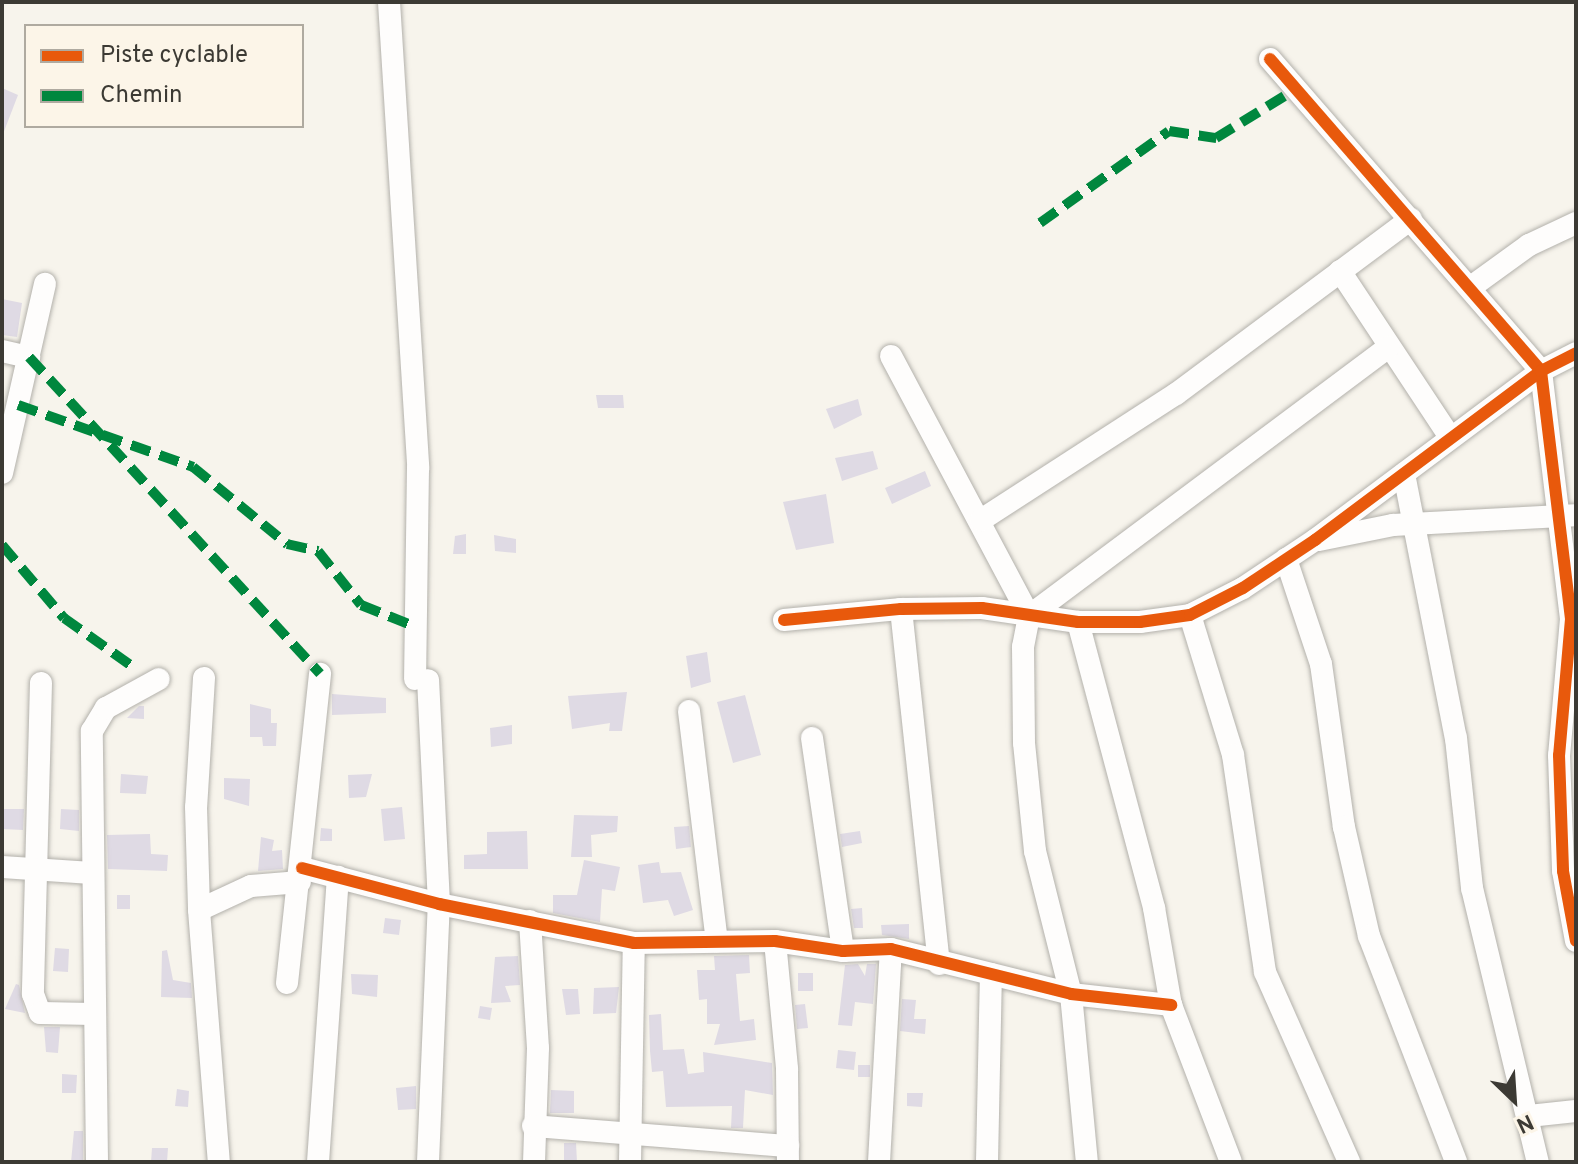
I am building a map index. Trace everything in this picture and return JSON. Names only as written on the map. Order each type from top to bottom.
[{"type":"street","points":[[389,2],[418,468],[422,679],[439,904],[428,1162]]},
{"type":"street","points":[[1270,59],[1541,371],[1568,515],[1571,619],[1559,755],[1563,871],[1576,941]]},
{"type":"street","points":[[981,520],[1176,394],[1411,219]]},
{"type":"street","points":[[1471,287],[1529,245],[1576,223]]},
{"type":"street","points":[[1340,271],[1450,437]]},
{"type":"street","points":[[2,473],[45,284]]},
{"type":"street","points":[[1029,616],[1388,347]]},
{"type":"street","points":[[2,351],[29,357]]},
{"type":"street","points":[[784,620],[901,609],[982,608],[1078,622],[1140,622],[1190,615],[1315,540],[1541,371],[1576,353]]},
{"type":"street","points":[[891,356],[981,520],[1029,616],[1023,647],[1024,743],[1035,851],[1071,994],[1087,1162]]},
{"type":"street","points":[[1404,474],[1411,524],[1456,738],[1472,888],[1538,1162]]},
{"type":"street","points":[[1315,540],[1411,524],[1568,515]]},
{"type":"street","points":[[1286,559],[1321,664],[1344,827],[1369,936],[1456,1162]]},
{"type":"street","points":[[901,609],[939,964]]},
{"type":"street","points":[[1190,615],[1233,755],[1265,972],[1349,1162]]},
{"type":"street","points":[[1078,622],[1154,908],[1171,1005],[1231,1162]]},
{"type":"street","points":[[287,983],[301,875],[320,674]]},
{"type":"street","points":[[204,678],[196,807],[199,910],[219,1162]]},
{"type":"street","points":[[97,1162],[92,731],[106,708],[159,679]]},
{"type":"street","points":[[41,683],[36,1010],[94,1014]]},
{"type":"street","points":[[689,711],[717,941]]},
{"type":"street","points":[[812,738],[843,951]]},
{"type":"street","points":[[2,867],[92,873]]},
{"type":"street","points":[[199,910],[251,886],[301,875],[338,877],[439,904],[634,943],[775,941],[843,951],[891,949],[939,964],[1071,994],[1171,1005]]},
{"type":"street","points":[[318,1162],[338,877]]},
{"type":"street","points":[[530,921],[538,1048],[534,1162]]},
{"type":"street","points":[[533,1126],[629,1133],[788,1154],[787,1069],[775,941]]},
{"type":"street","points":[[630,1162],[634,943]]},
{"type":"street","points":[[879,1162],[891,949]]},
{"type":"street","points":[[987,1162],[991,974]]},
{"type":"street","points":[[1529,1116],[1576,1111]]},
{"type":"building","points":[[2,88],[18,95],[3,134],[2,134]]},
{"type":"building","points":[[2,299],[22,303],[17,337],[2,335]]},
{"type":"building","points":[[596,395],[623,395],[624,408],[598,408]]},
{"type":"building","points":[[858,399],[862,415],[834,429],[826,409]]},
{"type":"building","points":[[873,451],[878,469],[842,481],[835,458]]},
{"type":"building","points":[[925,471],[931,486],[892,504],[885,488]]},
{"type":"building","points":[[826,494],[834,543],[796,550],[783,502]]},
{"type":"building","points":[[466,534],[466,554],[453,554],[455,536]]},
{"type":"building","points":[[494,535],[516,539],[516,553],[495,551]]},
{"type":"building","points":[[707,652],[711,682],[691,688],[686,656]]},
{"type":"building","points":[[627,692],[622,731],[609,731],[610,723],[572,729],[568,696]]},
{"type":"building","points":[[332,694],[386,698],[386,713],[332,715]]},
{"type":"building","points":[[745,695],[761,755],[733,763],[717,702]]},
{"type":"building","points":[[250,704],[271,709],[271,723],[277,723],[276,746],[263,746],[262,737],[250,737]]},
{"type":"building","points":[[139,706],[144,706],[144,719],[127,718]]},
{"type":"building","points":[[512,725],[512,744],[491,747],[490,728]]},
{"type":"building","points":[[121,774],[148,776],[146,794],[120,793]]},
{"type":"building","points":[[372,774],[366,797],[349,798],[348,775]]},
{"type":"building","points":[[224,778],[250,779],[249,806],[224,799]]},
{"type":"building","points":[[402,807],[405,839],[384,841],[381,809]]},
{"type":"building","points":[[2,809],[24,809],[23,830],[2,829]]},
{"type":"building","points":[[61,809],[79,810],[79,831],[60,829]]},
{"type":"building","points":[[574,815],[618,816],[617,832],[591,835],[592,857],[571,857]]},
{"type":"building","points":[[689,826],[691,847],[676,849],[674,827]]},
{"type":"building","points":[[321,828],[332,829],[332,841],[320,841]]},
{"type":"building","points":[[527,831],[528,869],[464,869],[464,855],[487,854],[487,832]]},
{"type":"building","points":[[860,831],[862,843],[842,847],[840,834]]},
{"type":"building","points":[[150,834],[151,854],[168,855],[167,871],[108,869],[107,835]]},
{"type":"building","points":[[261,837],[274,840],[272,851],[282,850],[283,869],[258,871]]},
{"type":"building","points":[[584,860],[620,867],[615,891],[602,889],[600,922],[553,913],[553,895],[577,895]]},
{"type":"building","points":[[659,862],[661,873],[681,872],[693,910],[674,916],[668,900],[643,903],[638,865]]},
{"type":"building","points":[[117,895],[130,895],[130,909],[117,909]]},
{"type":"building","points":[[862,908],[863,928],[854,928],[851,909]]},
{"type":"building","points":[[385,918],[401,920],[399,935],[383,933]]},
{"type":"building","points":[[909,924],[909,939],[882,935],[881,925]]},
{"type":"building","points":[[55,948],[69,949],[68,972],[53,971]]},
{"type":"building","points":[[167,950],[173,980],[191,983],[192,998],[161,997],[162,951]]},
{"type":"building","points":[[749,955],[750,973],[736,974],[740,1021],[754,1019],[756,1040],[714,1045],[720,1024],[707,1024],[707,999],[699,1000],[697,970],[715,970],[714,956]]},
{"type":"building","points":[[518,956],[520,985],[505,986],[511,1002],[491,1003],[495,957]]},
{"type":"building","points":[[858,964],[865,976],[867,964],[876,964],[873,1004],[855,1002],[852,1026],[838,1025],[845,965]]},
{"type":"building","points":[[798,973],[813,973],[813,991],[798,991]]},
{"type":"building","points":[[351,974],[378,975],[377,997],[352,994]]},
{"type":"building","points":[[16,984],[19,985],[25,1013],[5,1009]]},
{"type":"building","points":[[619,987],[616,1013],[593,1014],[594,988]]},
{"type":"building","points":[[562,989],[578,989],[580,1014],[566,1015]]},
{"type":"building","points":[[902,999],[916,1000],[914,1019],[926,1019],[925,1034],[900,1031]]},
{"type":"building","points":[[805,1004],[808,1028],[797,1029],[795,1005]]},
{"type":"building","points":[[480,1006],[492,1008],[490,1020],[478,1018]]},
{"type":"building","points":[[661,1014],[663,1050],[684,1049],[688,1074],[704,1072],[703,1052],[772,1063],[773,1095],[745,1090],[743,1128],[731,1128],[732,1106],[666,1107],[663,1071],[652,1072],[650,1051],[649,1015]]},
{"type":"building","points":[[44,1027],[60,1027],[58,1053],[46,1052]]},
{"type":"building","points":[[838,1050],[856,1052],[854,1070],[836,1068]]},
{"type":"building","points":[[858,1065],[870,1065],[870,1077],[858,1077]]},
{"type":"building","points":[[62,1074],[77,1075],[76,1093],[62,1093]]},
{"type":"building","points":[[416,1086],[416,1109],[398,1110],[396,1088]]},
{"type":"building","points":[[177,1089],[189,1091],[188,1107],[175,1106]]},
{"type":"building","points":[[551,1090],[574,1091],[574,1113],[550,1113]]},
{"type":"building","points":[[907,1093],[923,1093],[922,1107],[907,1106]]},
{"type":"building","points":[[74,1131],[83,1131],[83,1162],[71,1162]]},
{"type":"building","points":[[564,1143],[576,1143],[577,1162],[564,1162]]},
{"type":"building","points":[[152,1148],[168,1148],[167,1162],[151,1162]]},
{"type":"marked path","points":[[1040,223],[1169,131],[1216,138],[1296,89]]},
{"type":"marked path","points":[[29,357],[320,674]]},
{"type":"marked path","points":[[18,405],[193,467],[287,544],[318,551],[361,605],[416,627]]},
{"type":"marked path","points":[[2,545],[64,618],[136,669]]},
{"type":"cycle path","points":[[1270,59],[1541,371],[1571,619],[1559,755],[1563,871],[1576,941]]},
{"type":"cycle path","points":[[784,620],[901,609],[982,608],[1078,622],[1140,622],[1190,615],[1243,588],[1315,540],[1541,371],[1576,353]]},
{"type":"cycle path","points":[[302,868],[439,904],[634,943],[775,941],[843,951],[891,949],[1071,994],[1171,1005]]}]
